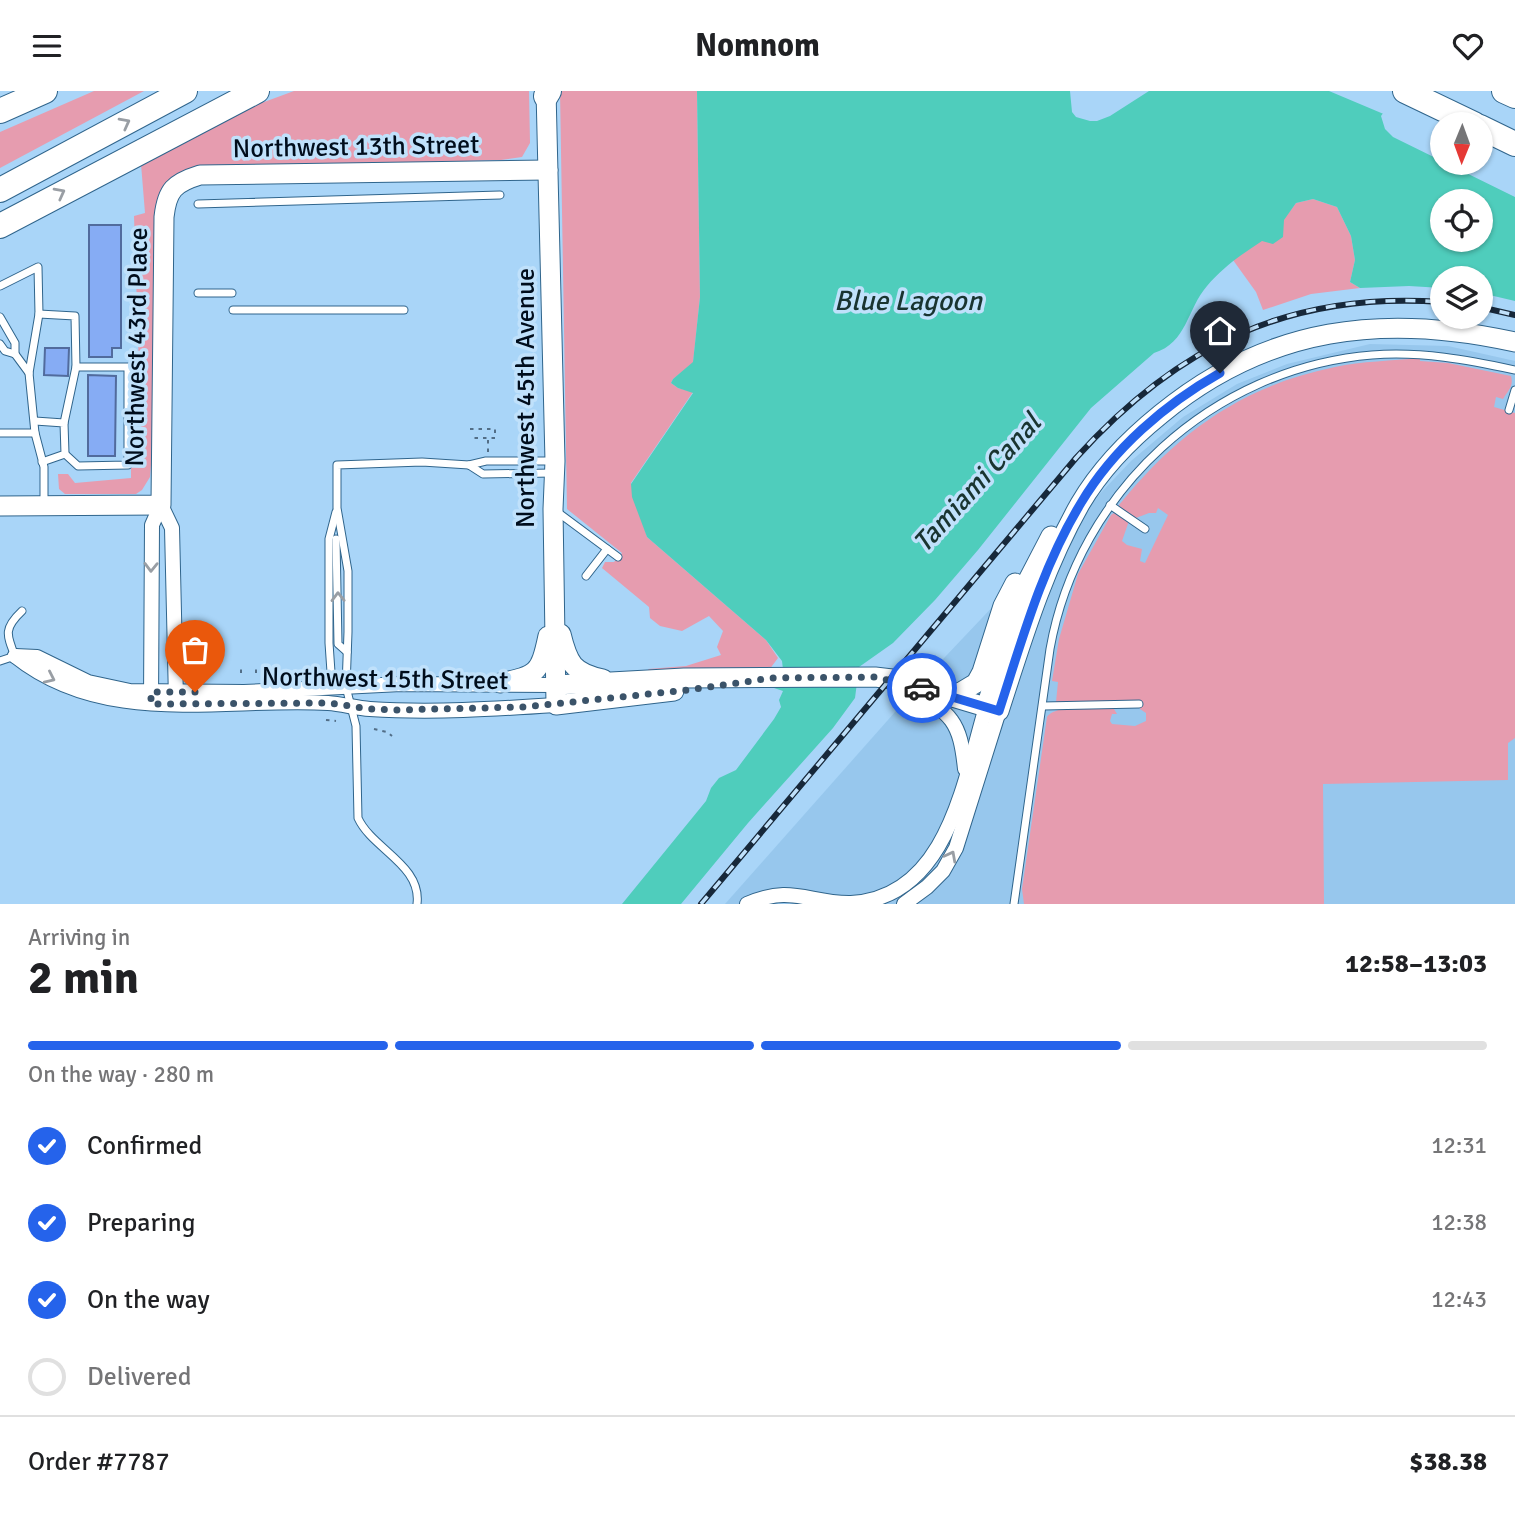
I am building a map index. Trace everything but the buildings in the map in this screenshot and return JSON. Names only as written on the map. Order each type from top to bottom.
[{"type":"highway","points":[[0,111],[45,91]]},
{"type":"highway","points":[[0,190],[185,91]]},
{"type":"highway","points":[[0,226],[257,91]]},
{"type":"highway","points":[[1504,91],[1515,96]]},
{"type":"highway","points":[[1408,93],[1448,112]]},
{"type":"highway","points":[[1493,133],[1515,144]]},
{"type":"street","name":"Northwest 45th Avenue","points":[[547,93],[555,467],[553,509],[556,705]]},
{"type":"street","name":"Northwest 13th Street","points":[[170,191],[183,180],[200,176],[548,170]]},
{"type":"street","name":"Northwest 43rd Place","points":[[170,191],[164,217],[162,505],[172,528],[176,698]]},
{"type":"street","points":[[947,695],[976,683],[1003,606],[1027,564],[1082,502],[1119,453],[1169,407],[1201,384],[1265,352],[1325,334],[1384,327],[1443,329],[1515,342]]},
{"type":"street","points":[[747,904],[784,894],[853,903],[883,896],[922,870],[939,847],[951,823],[965,776],[1041,584],[1082,502]]},
{"type":"street","name":"Northwest 43rd Place","points":[[151,698],[152,525],[162,505]]},
{"type":"street","points":[[0,506],[162,505]]},
{"type":"street","points":[[904,904],[943,871],[956,848],[1025,586],[1055,530]]},
{"type":"street","points":[[554,608],[567,657],[574,666],[586,675],[622,682]]},
{"type":"street","points":[[500,683],[527,677],[538,668],[545,652],[554,608]]},
{"type":"street","points":[[150,631],[156,638],[163,639],[176,631]]},
{"type":"street","name":"Northwest 15th Street","points":[[15,656],[37,657],[69,674],[151,698],[330,703],[369,709],[556,705],[772,678]]},
{"type":"street","name":"Northwest 15th Street","points":[[176,698],[418,684],[500,683],[517,686],[684,678],[884,678],[992,709]]},
{"type":"street","points":[[884,678],[940,707],[948,716],[960,733],[965,776]]},
{"type":"street","points":[[418,684],[411,697],[412,703],[418,709]]},
{"type":"lane","points":[[198,204],[500,195]]},
{"type":"lane","points":[[0,286],[38,267],[39,314],[29,373],[35,433],[42,462],[44,505]]},
{"type":"lane","points":[[198,293],[232,293]]},
{"type":"lane","points":[[233,310],[404,310]]},
{"type":"lane","points":[[39,314],[75,316],[76,367],[64,423],[65,454],[78,466],[128,465],[128,367],[76,367]]},
{"type":"lane","points":[[0,317],[15,343],[15,354],[29,373]]},
{"type":"lane","points":[[0,344],[5,351],[15,354]]},
{"type":"lane","points":[[1014,904],[1052,639],[1064,596],[1081,554],[1110,505],[1153,454],[1190,423],[1243,391],[1290,372],[1340,359],[1394,354],[1446,356],[1515,370]]},
{"type":"lane","points":[[1509,410],[1515,390]]},
{"type":"lane","points":[[35,421],[64,423]]},
{"type":"lane","points":[[0,433],[35,433]]},
{"type":"lane","points":[[42,462],[65,454]]},
{"type":"lane","points":[[417,904],[416,887],[410,874],[366,831],[358,818],[356,726],[346,687],[348,571],[337,508],[337,465],[405,462],[469,464],[486,461],[555,467]]},
{"type":"lane","points":[[469,464],[483,474],[555,467]]},
{"type":"lane","points":[[1110,505],[1145,529]]},
{"type":"lane","points":[[337,508],[329,539],[329,643],[331,672],[346,687]]},
{"type":"lane","points":[[553,509],[618,557]]},
{"type":"lane","points":[[336,538],[338,644],[347,652]]},
{"type":"lane","points":[[586,576],[607,549]]},
{"type":"lane","points":[[0,661],[15,656],[7,632],[22,611]]},
{"type":"lane","points":[[1042,706],[1139,703]]},
{"type":"path","points":[[470,429],[495,429],[495,438],[470,438]]},
{"type":"path","points":[[488,438],[488,451]]},
{"type":"path","points":[[326,720],[336,721]]},
{"type":"path","points":[[374,729],[392,736]]},
{"type":"shaded area","points":[[94,91],[144,91],[0,168],[0,132]]},
{"type":"shaded area","points":[[294,91],[529,91],[530,143],[522,157],[501,160],[195,169],[175,177],[150,477],[136,494],[65,494],[59,489],[58,474],[68,474],[75,483],[131,478],[131,435],[141,428],[134,216],[145,213],[141,164],[245,109]]},
{"type":"shaded area","points":[[560,91],[697,91],[700,297],[693,363],[671,383],[693,392],[631,483],[647,537],[766,640],[778,658],[769,670],[650,672],[648,669],[686,666],[721,655],[717,647],[723,631],[709,616],[682,631],[660,626],[650,618],[649,607],[602,568],[605,562],[614,562],[622,553],[567,509]]},
{"type":"shaded area","points":[[1313,199],[1337,207],[1351,236],[1355,260],[1350,282],[1360,288],[1311,294],[1263,310],[1256,292],[1233,260],[1268,235],[1296,203]]},
{"type":"shaded area","points":[[1370,344],[1448,346],[1515,361],[1515,904],[725,904],[926,677],[1131,461],[1183,417],[1237,384],[1287,364]]},
{"type":"shaded area","points":[[1420,358],[1420,361],[1448,363],[1511,376],[1510,388],[1503,399],[1496,397],[1494,407],[1515,413],[1515,738],[1508,743],[1508,780],[1323,784],[1324,904],[1024,904],[1022,889],[1047,717],[1068,708],[1098,707],[1114,709],[1117,714],[1112,714],[1112,724],[1135,726],[1146,721],[1146,713],[1140,709],[1139,701],[1056,702],[1058,682],[1052,681],[1059,639],[1078,574],[1111,515],[1114,513],[1129,521],[1122,541],[1142,549],[1140,561],[1145,563],[1168,515],[1158,508],[1156,513],[1136,518],[1121,510],[1119,505],[1141,479],[1189,434],[1241,400],[1301,375],[1366,362]]},
{"type":"water","name":"Blue Lagoon","points":[[697,91],[1070,91],[1072,112],[1076,117],[1097,121],[1110,116],[1149,91],[1399,91],[1381,116],[1385,129],[1393,137],[1430,155],[1430,175],[1470,175],[1515,197],[1515,301],[1493,296],[1493,266],[1430,266],[1430,287],[1360,288],[1350,282],[1355,260],[1351,236],[1337,207],[1313,199],[1296,203],[1284,220],[1283,237],[1273,244],[1262,241],[1213,279],[1200,295],[1173,342],[1154,353],[1091,408],[935,600],[893,643],[859,667],[855,698],[833,728],[748,823],[681,904],[622,904],[706,801],[719,778],[736,770],[781,707],[779,700],[783,691],[771,687],[785,686],[782,661],[766,640],[647,537],[632,497],[631,484],[693,393],[671,383],[693,362],[700,297]]},
{"type":"pier","points":[[1329,91],[1402,91],[1386,115]]},
{"type":"railway","points":[[701,904],[1076,458],[1114,419],[1154,385],[1196,357],[1240,334],[1286,317],[1334,306],[1386,301],[1430,302]]},
{"type":"railway","points":[[1493,310],[1515,315]]},
{"type":"way so far","points":[[195,692],[151,692],[151,704],[330,703],[369,709],[480,709],[556,705],[772,678],[875,677],[922,688]]},
{"type":"route","points":[[922,688],[999,711],[1041,584],[1082,502],[1135,436],[1184,395],[1220,373]]},
{"type":"water label","name":"Tamiami Canal","points":[[977,483]]}]
